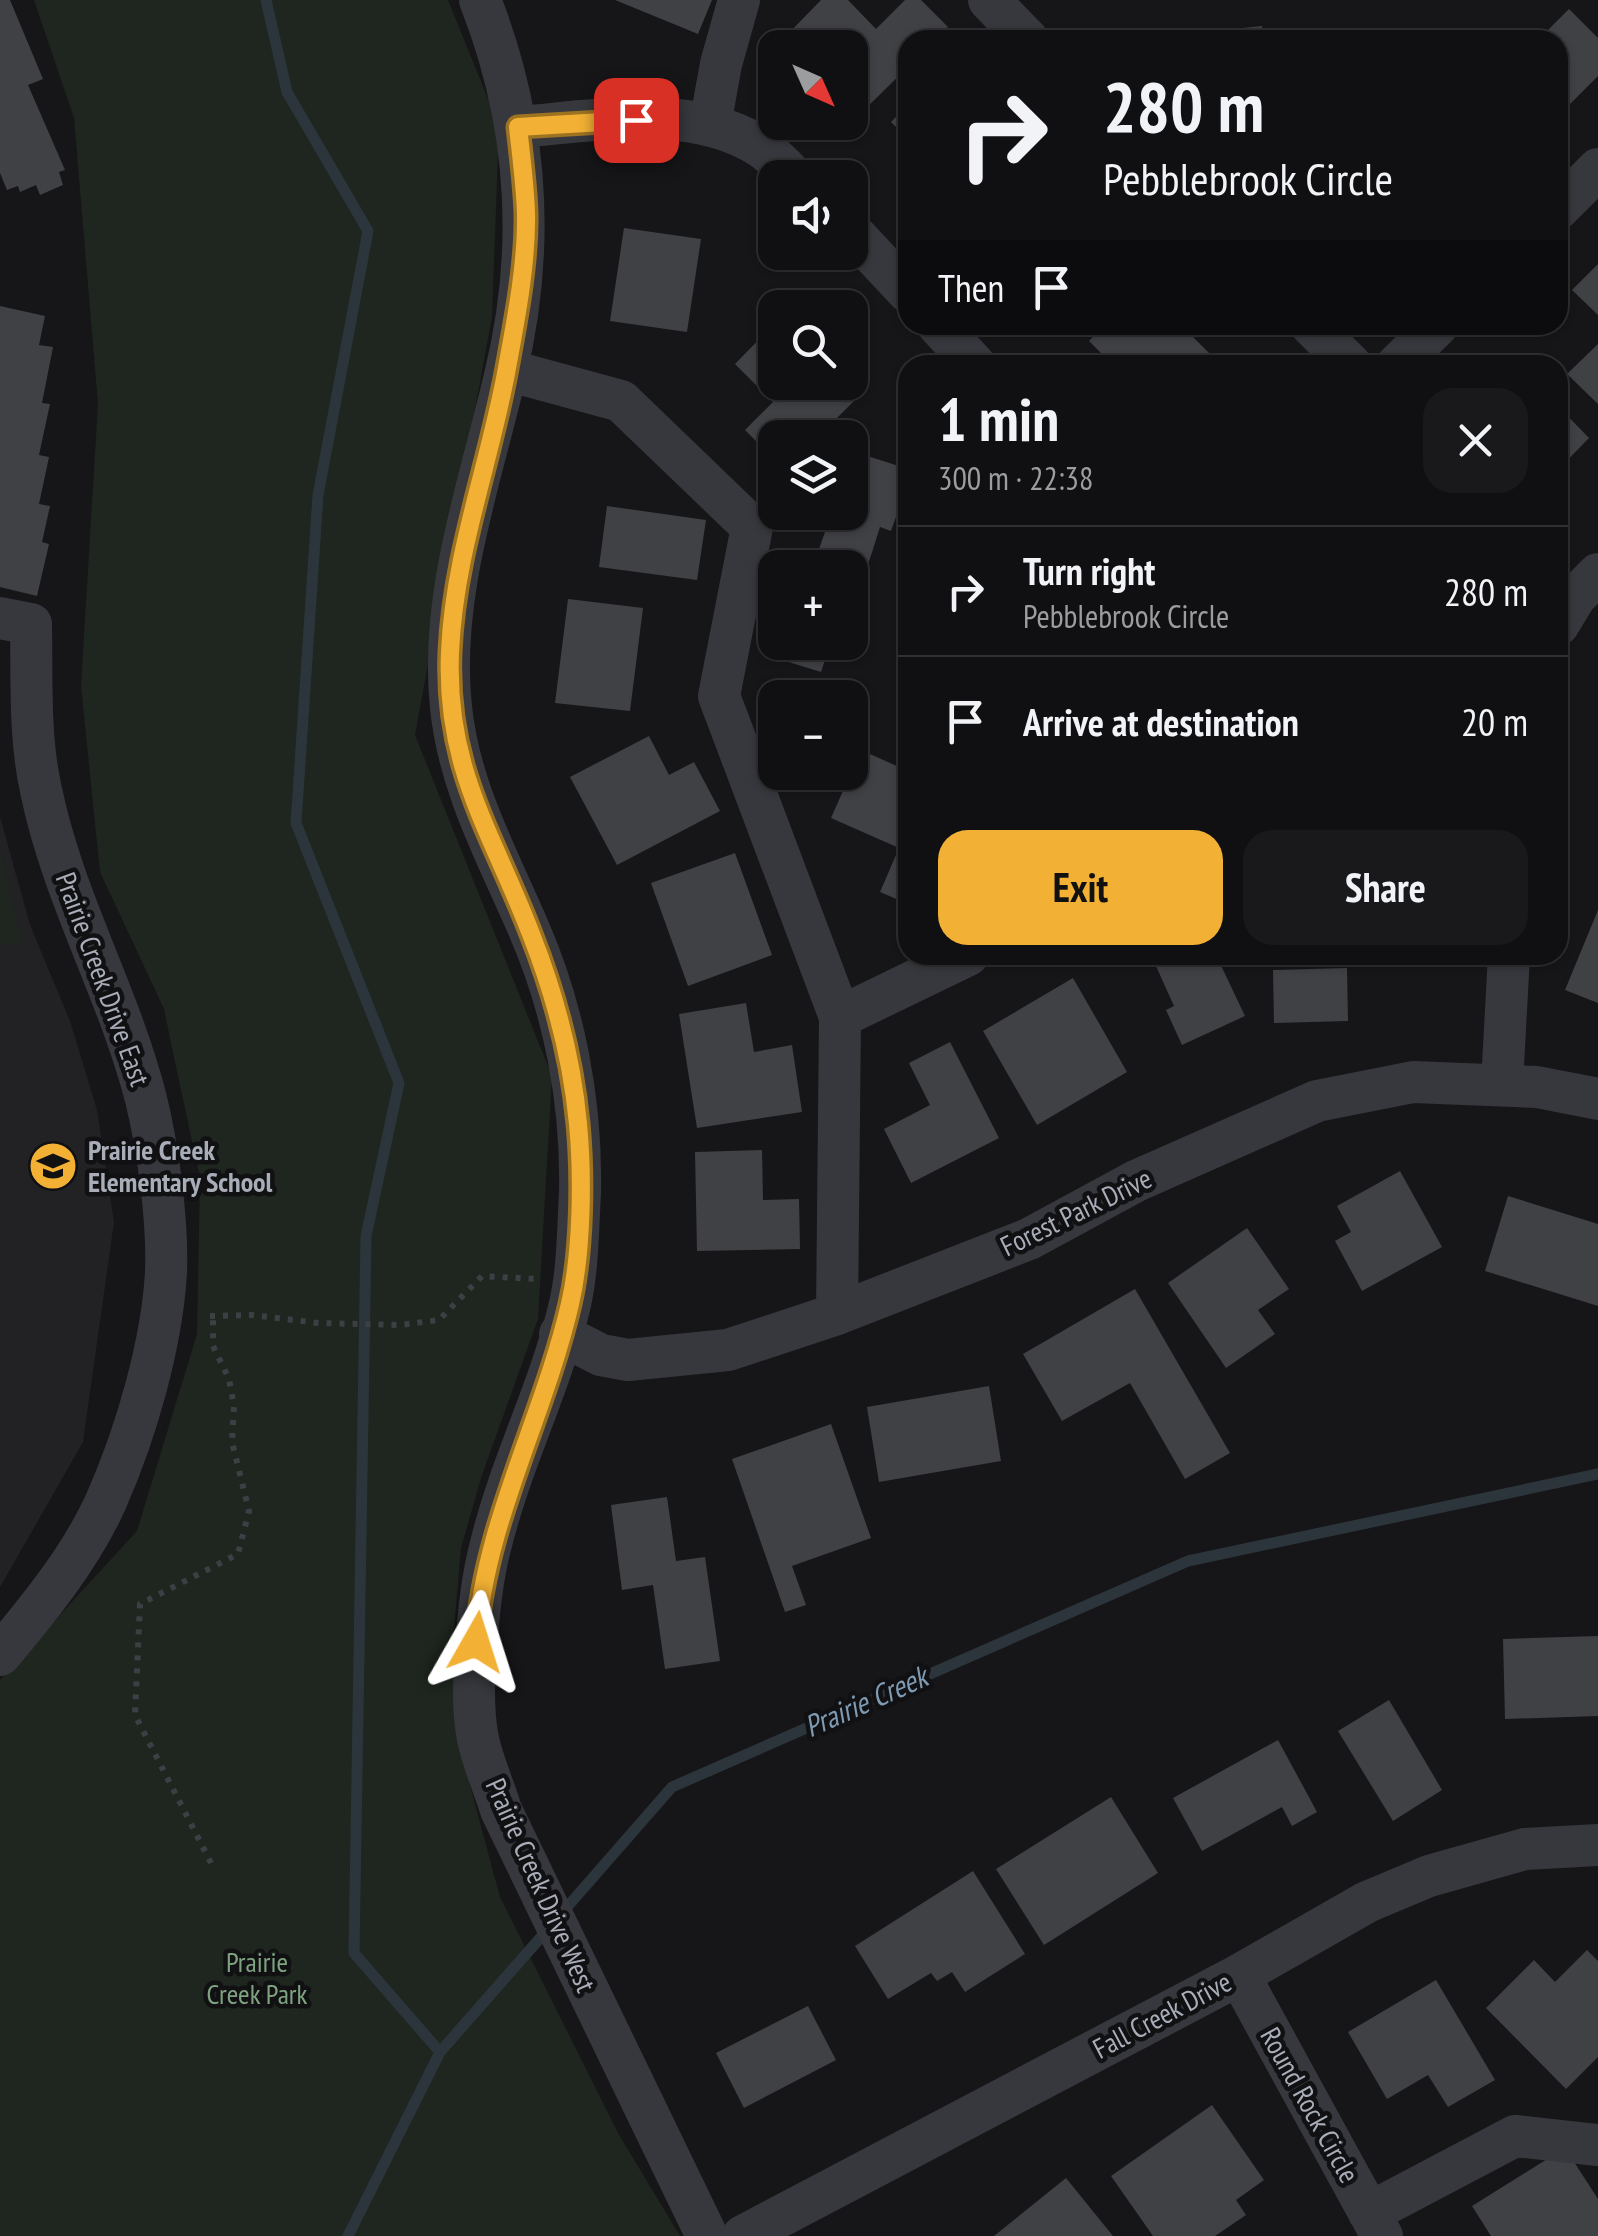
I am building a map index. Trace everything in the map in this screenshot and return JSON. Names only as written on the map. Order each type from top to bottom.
[{"type":"street","name":"Prairie Creek Drive West","points":[[480,0],[500,52],[518,127],[526,215],[507,370],[456,589],[450,706],[461,765],[478,818],[530,932],[570,1063],[578,1126],[580,1190],[570,1302],[491,1543],[479,1606],[474,1679],[478,1739],[502,1810],[706,2236]]},
{"type":"street","points":[[710,125],[721,64],[739,0]]},
{"type":"street","points":[[995,2],[1019,30]]},
{"type":"street","points":[[518,127],[644,119],[710,125],[763,148],[776,160]]},
{"type":"street","points":[[1568,199],[1598,169]]},
{"type":"street","points":[[868,249],[898,281]]},
{"type":"street","points":[[948,335],[966,355]]},
{"type":"street","points":[[1321,335],[1341,355]]},
{"type":"street","points":[[1408,355],[1428,335]]},
{"type":"street","points":[[507,370],[621,401],[752,527],[719,696],[840,1017],[837,1314]]},
{"type":"street","points":[[1568,609],[1598,574]]},
{"type":"street","name":"Prairie Creek Drive East","points":[[0,1654],[42,1606],[107,1500],[148,1379],[166,1272],[147,1102],[128,1037],[62,868],[40,789],[16,621]]},
{"type":"street","points":[[840,1017],[947,965]]},
{"type":"street","points":[[1502,1084],[1508,965]]},
{"type":"street","name":"Forest Park Drive","points":[[560,1334],[601,1356],[628,1360],[728,1350],[837,1314],[1028,1239],[1136,1181],[1317,1101],[1413,1082],[1502,1084],[1598,1099]]},
{"type":"street","name":"Fall Creek Drive","points":[[742,2236],[1238,1975],[1319,1926],[1429,1876],[1525,1849],[1598,1845]]},
{"type":"street","name":"Round Rock Circle","points":[[1238,1975],[1375,2224]]},
{"type":"street","points":[[1375,2224],[1515,2136],[1598,2145]]},
{"type":"path","points":[[159,1310],[213,1317],[252,1315],[318,1323],[400,1324],[439,1320],[482,1276],[536,1279]]},
{"type":"path","points":[[211,1863],[135,1715],[140,1604],[238,1554],[250,1511],[232,1442],[234,1406],[229,1380],[213,1346],[213,1317]]},
{"type":"shaded area","name":"Prairie Creek Elementary School","points":[[0,817],[30,925],[70,1021],[97,1110],[114,1222],[83,1442],[0,1587]]},
{"type":"green space","name":"Prairie Creek Park","points":[[34,0],[448,0],[499,126],[492,317],[415,735],[552,1076],[538,1319],[481,1478],[461,1548],[453,1641],[465,1767],[500,1897],[618,2133],[680,2236],[0,2236],[0,1680],[137,1531],[197,1334],[200,1178],[164,1009],[100,872],[81,686],[98,404],[74,118]]},
{"type":"green space","points":[[0,849],[22,944],[0,945]]},
{"type":"building","points":[[0,0],[10,0],[43,79],[28,85],[65,170],[59,172],[63,185],[40,195],[36,185],[20,192],[18,186],[7,190],[0,173]]},
{"type":"building","points":[[615,0],[712,0],[698,34]]},
{"type":"building","points":[[821,0],[848,0],[876,29],[905,0],[921,0],[948,27],[898,30],[898,77],[868,106],[868,30],[792,30]]},
{"type":"building","points":[[1569,9],[1598,38],[1598,76],[1568,106],[1568,30],[1548,30]]},
{"type":"building","points":[[1262,26],[1262,30],[1223,30]]},
{"type":"building","points":[[624,228],[701,239],[687,332],[610,321]]},
{"type":"building","points":[[1598,264],[1598,315],[1572,290]]},
{"type":"building","points":[[0,306],[45,316],[39,345],[53,347],[42,403],[50,404],[39,455],[49,457],[39,504],[50,506],[42,542],[49,544],[37,596],[0,587]]},
{"type":"building","points":[[1095,335],[1191,335],[1211,355],[1103,355],[1089,341]]},
{"type":"building","points":[[758,340],[758,387],[735,364]]},
{"type":"building","points":[[1598,344],[1598,404],[1568,375]]},
{"type":"building","points":[[855,400],[835,420],[758,420],[758,443],[745,430],[773,402]]},
{"type":"building","points":[[1568,416],[1589,438],[1568,460]]},
{"type":"building","points":[[868,456],[898,466],[898,511],[891,531],[880,527],[868,565],[868,550],[819,550],[826,530],[868,530]]},
{"type":"building","points":[[607,506],[706,520],[697,580],[599,567]]},
{"type":"building","points":[[568,599],[643,608],[630,711],[555,703]]},
{"type":"building","points":[[782,660],[825,660],[821,672]]},
{"type":"building","points":[[649,736],[669,775],[694,762],[720,811],[617,865],[570,777]]},
{"type":"building","points":[[868,753],[898,767],[898,848],[831,818],[843,790],[868,790]]},
{"type":"building","points":[[898,850],[898,900],[880,892]]},
{"type":"building","points":[[735,853],[772,955],[688,986],[651,883]]},
{"type":"building","points":[[1598,910],[1598,1003],[1565,990]]},
{"type":"building","points":[[1156,965],[1221,965],[1245,1016],[1182,1045],[1166,1010],[1174,1006]]},
{"type":"building","points":[[1347,968],[1348,1021],[1274,1023],[1273,970]]},
{"type":"building","points":[[1073,978],[1127,1072],[1037,1125],[983,1031]]},
{"type":"building","points":[[746,1003],[754,1052],[792,1045],[802,1112],[697,1128],[679,1014]]},
{"type":"building","points":[[950,1042],[999,1138],[911,1183],[884,1129],[930,1105],[909,1063]]},
{"type":"building","points":[[762,1150],[763,1200],[799,1199],[800,1249],[697,1251],[695,1152]]},
{"type":"building","points":[[1400,1171],[1442,1247],[1362,1291],[1335,1241],[1351,1232],[1337,1206]]},
{"type":"building","points":[[1508,1196],[1598,1224],[1598,1306],[1485,1271]]},
{"type":"building","points":[[1247,1228],[1289,1289],[1258,1310],[1275,1334],[1226,1368],[1168,1283]]},
{"type":"building","points":[[1135,1289],[1230,1453],[1185,1479],[1130,1383],[1062,1421],[1023,1354]]},
{"type":"building","points":[[989,1386],[1001,1461],[879,1482],[867,1407]]},
{"type":"building","points":[[831,1424],[871,1538],[792,1566],[806,1605],[785,1612],[732,1459]]},
{"type":"building","points":[[667,1497],[676,1561],[705,1557],[720,1661],[665,1669],[653,1585],[622,1590],[611,1505]]},
{"type":"building","points":[[1598,1636],[1598,1716],[1505,1719],[1503,1639]]},
{"type":"building","points":[[1389,1700],[1442,1790],[1393,1821],[1338,1731]]},
{"type":"building","points":[[1278,1740],[1317,1812],[1292,1826],[1282,1807],[1202,1851],[1173,1798]]},
{"type":"building","points":[[1111,1797],[1158,1873],[1044,1945],[996,1869]]},
{"type":"building","points":[[973,1871],[1025,1954],[965,1992],[952,1972],[937,1981],[931,1973],[888,1999],[855,1946]]},
{"type":"building","points":[[1587,1950],[1598,1961],[1598,2057],[1566,2089],[1486,2008],[1534,1960],[1555,1982]]},
{"type":"building","points":[[1436,1980],[1495,2080],[1448,2107],[1428,2075],[1387,2099],[1348,2032]]},
{"type":"building","points":[[808,2006],[836,2060],[744,2108],[716,2053]]},
{"type":"building","points":[[1212,2105],[1264,2180],[1236,2200],[1246,2215],[1215,2236],[1153,2236],[1111,2176]]},
{"type":"building","points":[[1565,2148],[1598,2199],[1598,2236],[1491,2236],[1472,2206]]},
{"type":"building","points":[[1066,2178],[1113,2236],[994,2236]]},
{"type":"waterway","points":[[266,0],[287,92],[368,231],[318,495],[296,823],[399,1083],[366,1236],[354,1953],[440,2052]]},
{"type":"waterway","name":"Prairie Creek","points":[[561,1914],[672,1787],[1188,1561],[1598,1474]]},
{"type":"waterway","name":"Prairie Creek","points":[[348,2236],[440,2052],[549,1928]]},
{"type":"place","name":"Prairie Creek Elementary School","points":[[53,1166]]},
{"type":"route","points":[[476,1642],[491,1543],[570,1302],[580,1190],[578,1126],[570,1063],[552,995],[530,932],[478,818],[461,765],[450,706],[456,589],[507,370],[518,291],[526,215],[518,127],[636,120]]}]
